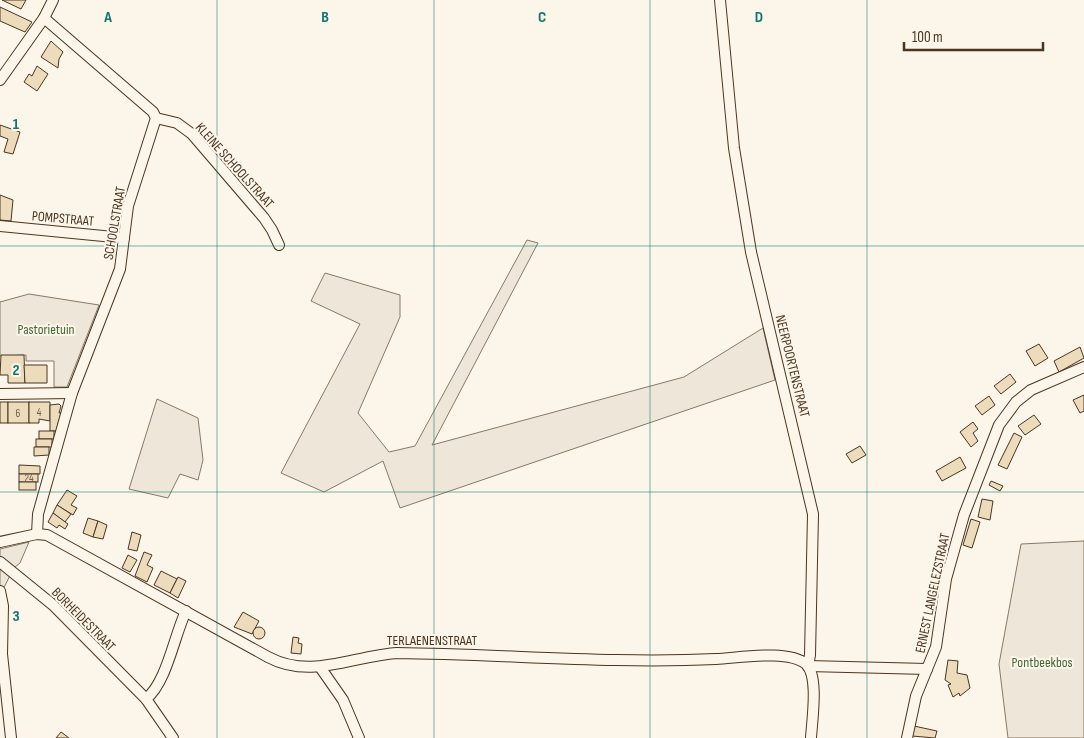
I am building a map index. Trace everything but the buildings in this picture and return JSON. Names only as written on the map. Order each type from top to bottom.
[{"type":"street","points":[[0,80],[44,18],[53,0]]},
{"type":"street","name":"NEERPOORTENSTRAAT","points":[[720,0],[734,148],[751,252],[813,514],[810,655],[808,666],[812,672],[814,685],[811,738]]},
{"type":"street","points":[[44,18],[152,112],[156,118]]},
{"type":"street","name":"SCHOOLSTRAAT","points":[[37,534],[38,514],[72,393],[120,269],[128,206],[156,118]]},
{"type":"street","name":"KLEINE SCHOOLSTRAAT","points":[[156,118],[177,123],[192,134],[264,218],[279,246]]},
{"type":"street","name":"POMPSTRAAT","points":[[0,226],[124,238]]},
{"type":"street","name":"ERNEST LANGELEZSTRAAT","points":[[907,738],[916,696],[936,647],[946,579],[964,514],[999,425],[1016,402],[1031,390],[1084,367]]},
{"type":"street","points":[[0,394],[72,393]]},
{"type":"street","name":"TERLAENENSTRAAT","points":[[0,542],[37,534],[47,535],[279,663],[303,669],[368,656],[397,653],[648,660],[775,656],[796,658],[808,666]]},
{"type":"street","name":"BORHEIDESTRAAT","points":[[0,562],[53,606],[146,699],[173,738]]},
{"type":"street","points":[[0,591],[3,606],[2,654],[10,738]]},
{"type":"street","points":[[146,699],[153,694],[161,678],[186,611]]},
{"type":"street","name":"ERNEST LANGELEZSTRAAT","points":[[808,666],[927,669]]},
{"type":"street","points":[[320,667],[342,700],[359,738]]},
{"type":"green space","points":[[527,240],[538,243],[432,445],[684,377],[763,328],[775,380],[400,508],[383,461],[324,492],[281,473],[360,324],[311,301],[325,273],[400,295],[400,317],[358,413],[389,452],[415,446]]},
{"type":"green space","name":"Pastorietuin","points":[[29,294],[99,305],[67,387],[54,387],[54,361],[26,361],[26,355],[0,356],[0,302]]},
{"type":"green space","points":[[157,399],[198,418],[203,460],[198,480],[180,474],[168,498],[129,489]]},
{"type":"green space","name":"Pontbeekbos","points":[[1084,541],[1084,738],[1008,738],[999,664],[1021,544]]},
{"type":"shaded area","points":[[29,542],[20,563],[14,568],[2,591],[0,586],[0,549]]}]
